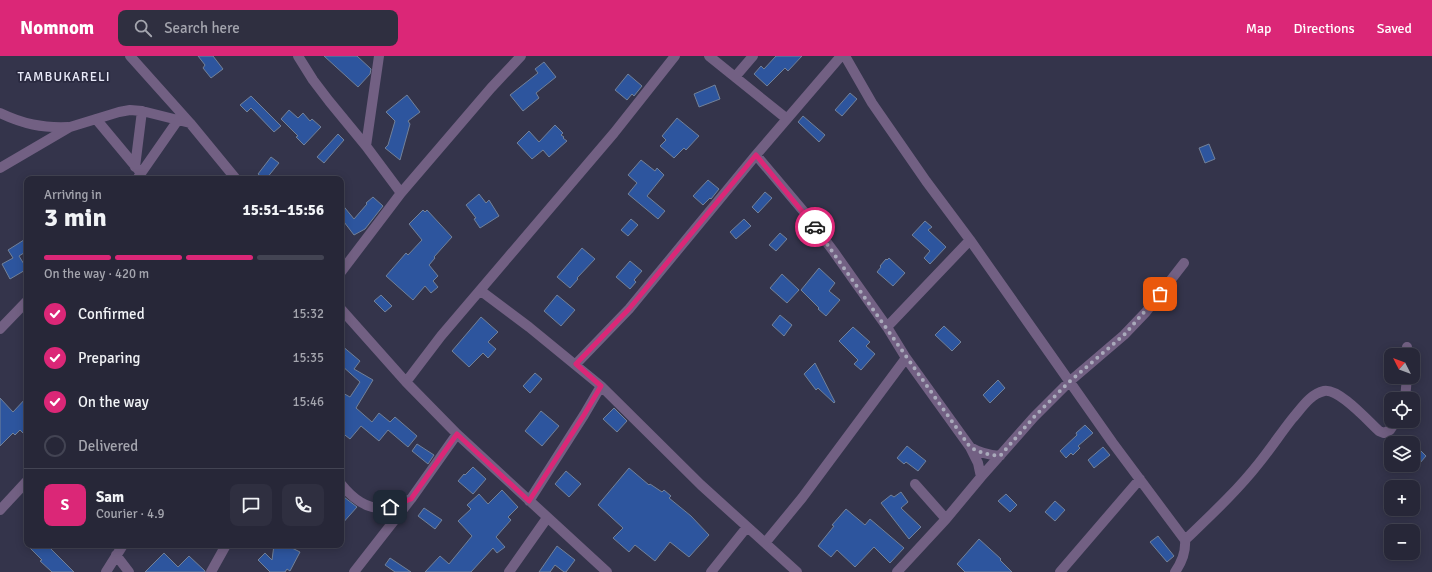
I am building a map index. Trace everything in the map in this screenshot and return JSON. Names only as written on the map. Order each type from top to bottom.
[{"type":"street","points":[[130,56],[190,123],[234,176]]},
{"type":"street","points":[[298,56],[313,80],[366,146],[401,193]]},
{"type":"street","points":[[366,146],[379,56]]},
{"type":"street","points":[[344,268],[401,193],[491,88],[521,56]]},
{"type":"street","points":[[406,382],[441,336],[481,291],[614,133],[675,56]]},
{"type":"street","points":[[709,56],[786,119]]},
{"type":"street","points":[[735,77],[753,56]]},
{"type":"street","points":[[576,364],[629,309],[786,119],[841,56]]},
{"type":"street","points":[[845,56],[852,71],[891,130],[1112,442],[1185,540],[1186,548],[1184,557],[1175,572]]},
{"type":"street","points":[[0,168],[70,127],[119,112],[130,110],[142,111],[190,123]]},
{"type":"street","points":[[138,173],[142,111]]},
{"type":"street","points":[[0,113],[25,123],[47,128],[70,127]]},
{"type":"street","points":[[96,119],[138,173]]},
{"type":"street","points":[[138,173],[178,120]]},
{"type":"street","points":[[756,155],[805,213],[887,326],[906,358],[970,447],[978,463],[981,477]]},
{"type":"street","points":[[887,326],[970,240]]},
{"type":"street","points":[[897,572],[946,519],[1034,417],[1069,382],[1124,335],[1146,312],[1184,264]]},
{"type":"street","points":[[481,291],[576,364],[601,386],[702,485],[797,572]]},
{"type":"street","points":[[0,330],[24,304]]},
{"type":"street","points":[[344,312],[406,382],[457,434],[607,572]]},
{"type":"street","points":[[765,543],[802,498],[906,358]]},
{"type":"street","points":[[529,501],[601,386]]},
{"type":"street","points":[[1185,540],[1224,503],[1254,469],[1286,426],[1311,398],[1324,391],[1336,393],[1351,404],[1379,432],[1384,433],[1391,428]]},
{"type":"street","points":[[354,572],[411,499],[457,434]]},
{"type":"street","points":[[970,447],[979,452],[1000,456]]},
{"type":"street","points":[[1060,572],[1140,479]]},
{"type":"street","points":[[0,510],[24,484]]},
{"type":"street","points":[[915,484],[946,519]]},
{"type":"street","points":[[344,488],[363,504],[379,509],[390,507],[411,499]]},
{"type":"street","points":[[509,572],[547,518]]},
{"type":"street","points":[[711,572],[748,527]]},
{"type":"street","points":[[106,572],[121,548]]},
{"type":"street","points":[[211,572],[224,548]]},
{"type":"street","points":[[116,556],[129,572]]},
{"type":"building","points":[[198,56],[213,56],[223,69],[211,78],[203,68],[205,65]]},
{"type":"building","points":[[324,56],[357,56],[371,69],[370,74],[358,87]]},
{"type":"building","points":[[776,56],[802,56],[788,71],[785,68],[767,86],[754,74],[761,66],[764,69]]},
{"type":"building","points":[[544,62],[556,77],[536,93],[539,98],[523,111],[510,95],[538,73],[535,69]]},
{"type":"building","points":[[628,74],[642,86],[634,96],[632,94],[627,100],[615,90]]},
{"type":"building","points":[[715,85],[720,99],[699,107],[694,94]]},
{"type":"building","points":[[850,93],[857,99],[842,116],[835,110]]},
{"type":"building","points":[[407,95],[420,112],[408,121],[410,124],[400,160],[385,148],[388,145],[395,121],[386,112]]},
{"type":"building","points":[[251,96],[281,126],[274,132],[251,108],[247,112],[240,105]]},
{"type":"building","points":[[289,110],[298,118],[303,113],[310,121],[312,119],[321,127],[304,145],[296,137],[298,136],[281,119]]},
{"type":"building","points":[[803,116],[825,135],[819,142],[798,122]]},
{"type":"building","points":[[677,118],[699,136],[686,150],[684,148],[674,158],[660,146],[666,140],[662,136]]},
{"type":"building","points":[[555,125],[563,133],[561,135],[567,141],[549,157],[543,150],[532,159],[517,143],[529,131],[539,142]]},
{"type":"building","points":[[338,134],[344,140],[324,163],[317,157]]},
{"type":"building","points":[[1209,144],[1215,159],[1205,163],[1199,148]]},
{"type":"building","points":[[271,157],[279,163],[268,176],[260,176],[258,174]]},
{"type":"building","points":[[641,160],[655,171],[657,168],[664,175],[647,196],[665,211],[658,219],[628,194],[637,183],[628,175]]},
{"type":"building","points":[[708,180],[719,189],[711,199],[710,198],[703,205],[693,196]]},
{"type":"building","points":[[765,192],[772,198],[758,213],[752,207]]},
{"type":"building","points":[[479,194],[486,203],[489,200],[499,216],[480,228],[474,219],[476,218],[466,205]]},
{"type":"building","points":[[373,197],[383,206],[365,229],[354,235],[344,222],[344,207],[354,219],[367,204],[366,203]]},
{"type":"building","points":[[423,210],[425,212],[427,210],[452,237],[434,257],[435,258],[429,265],[438,276],[433,281],[438,287],[431,293],[425,286],[413,300],[386,276],[406,253],[408,255],[422,240],[409,224]]},
{"type":"building","points":[[631,219],[638,225],[628,236],[621,230]]},
{"type":"building","points":[[744,219],[751,226],[736,239],[730,232]]},
{"type":"building","points":[[925,221],[932,227],[928,230],[946,247],[930,264],[924,258],[930,251],[912,235]]},
{"type":"building","points":[[780,233],[787,239],[776,251],[769,245]]},
{"type":"building","points":[[24,240],[24,253],[19,256],[24,264],[24,271],[10,279],[2,264],[13,258],[8,250]]},
{"type":"building","points":[[582,248],[595,259],[577,278],[578,279],[570,288],[557,277]]},
{"type":"building","points":[[889,258],[905,273],[893,286],[877,272],[886,259],[887,260]]},
{"type":"building","points":[[630,261],[642,271],[634,280],[636,282],[630,289],[616,277]]},
{"type":"building","points":[[819,268],[835,283],[829,291],[840,300],[826,316],[801,290]]},
{"type":"building","points":[[782,274],[799,290],[787,303],[770,288]]},
{"type":"building","points":[[381,295],[392,306],[385,312],[374,301]]},
{"type":"building","points":[[557,295],[575,310],[561,326],[544,311]]},
{"type":"building","points":[[780,315],[792,325],[784,336],[772,325]]},
{"type":"building","points":[[481,317],[498,332],[488,342],[496,349],[488,358],[483,353],[469,367],[452,351]]},
{"type":"building","points":[[944,326],[961,342],[952,351],[935,335]]},
{"type":"building","points":[[853,327],[870,342],[866,346],[875,354],[861,370],[854,364],[858,360],[839,341]]},
{"type":"building","points":[[344,348],[360,361],[354,369],[373,380],[356,408],[372,422],[379,413],[390,422],[395,417],[417,436],[408,447],[388,430],[379,441],[361,426],[350,439],[344,434],[344,394],[350,397],[360,382],[344,368]]},
{"type":"building","points":[[815,363],[835,402],[834,403],[818,388],[816,390],[804,374]]},
{"type":"building","points":[[535,373],[542,379],[530,393],[523,386]]},
{"type":"building","points":[[998,380],[1005,388],[990,403],[983,395]]},
{"type":"building","points":[[0,398],[13,412],[24,400],[24,434],[20,430],[15,435],[13,433],[0,446]]},
{"type":"building","points":[[614,408],[627,421],[617,432],[603,419]]},
{"type":"building","points":[[541,411],[559,426],[542,446],[525,431]]},
{"type":"building","points":[[1085,425],[1093,433],[1078,446],[1080,448],[1073,455],[1071,453],[1066,458],[1060,451]]},
{"type":"building","points":[[417,444],[434,455],[428,464],[412,451]]},
{"type":"building","points":[[907,446],[926,461],[918,471],[906,462],[904,464],[897,458]]},
{"type":"building","points":[[1103,447],[1110,455],[1094,468],[1088,460]]},
{"type":"building","points":[[1420,450],[1426,456],[1420,463]]},
{"type":"building","points":[[473,467],[486,479],[473,494],[458,481]]},
{"type":"building","points":[[629,468],[649,485],[650,484],[662,492],[664,490],[671,496],[669,498],[691,516],[709,535],[689,557],[670,542],[655,561],[635,545],[629,552],[613,538],[623,528],[598,505]]},
{"type":"building","points":[[566,471],[581,484],[569,497],[555,484]]},
{"type":"building","points":[[502,490],[518,507],[508,517],[511,520],[496,537],[505,547],[497,553],[493,548],[471,572],[425,572],[440,556],[449,564],[472,536],[458,521],[471,509],[467,505],[479,494],[488,504]]},
{"type":"building","points":[[901,492],[908,502],[901,508],[921,527],[909,539],[881,503],[891,495],[894,497]]},
{"type":"building","points":[[1006,494],[1017,505],[1010,512],[998,501]]},
{"type":"building","points":[[344,497],[357,507],[344,522]]},
{"type":"building","points":[[1055,501],[1065,510],[1055,521],[1045,512]]},
{"type":"building","points":[[424,508],[442,520],[435,529],[418,516]]},
{"type":"building","points":[[846,509],[865,525],[870,519],[904,548],[890,563],[874,547],[855,567],[837,550],[831,557],[818,546],[834,526],[832,525]]},
{"type":"building","points":[[1158,536],[1174,556],[1167,562],[1150,542]]},
{"type":"building","points":[[979,539],[1001,559],[1000,560],[1012,572],[965,572],[957,564]]},
{"type":"building","points":[[557,546],[575,560],[566,572],[555,565],[550,572],[539,572]]},
{"type":"building","points":[[30,548],[50,548],[74,572],[52,572],[40,561],[42,560]]},
{"type":"building","points":[[274,548],[292,548],[300,552],[290,571],[287,569],[285,572],[270,572],[258,560],[265,553],[272,560]]},
{"type":"building","points":[[164,553],[178,567],[189,556],[205,572],[145,572]]},
{"type":"building","points":[[390,558],[411,572],[395,572],[385,565]]},
{"type":"way so far","points":[[815,227],[865,298],[887,326],[906,358],[937,399],[970,447],[987,454],[1000,456],[1034,417],[1069,382],[1124,335],[1146,312],[1160,294]]},
{"type":"district","name":"TAMBUKARELI","points":[[64,77]]},
{"type":"route","points":[[390,507],[411,499],[457,434],[529,501],[601,386],[576,364],[629,309],[756,155],[815,227]]}]
